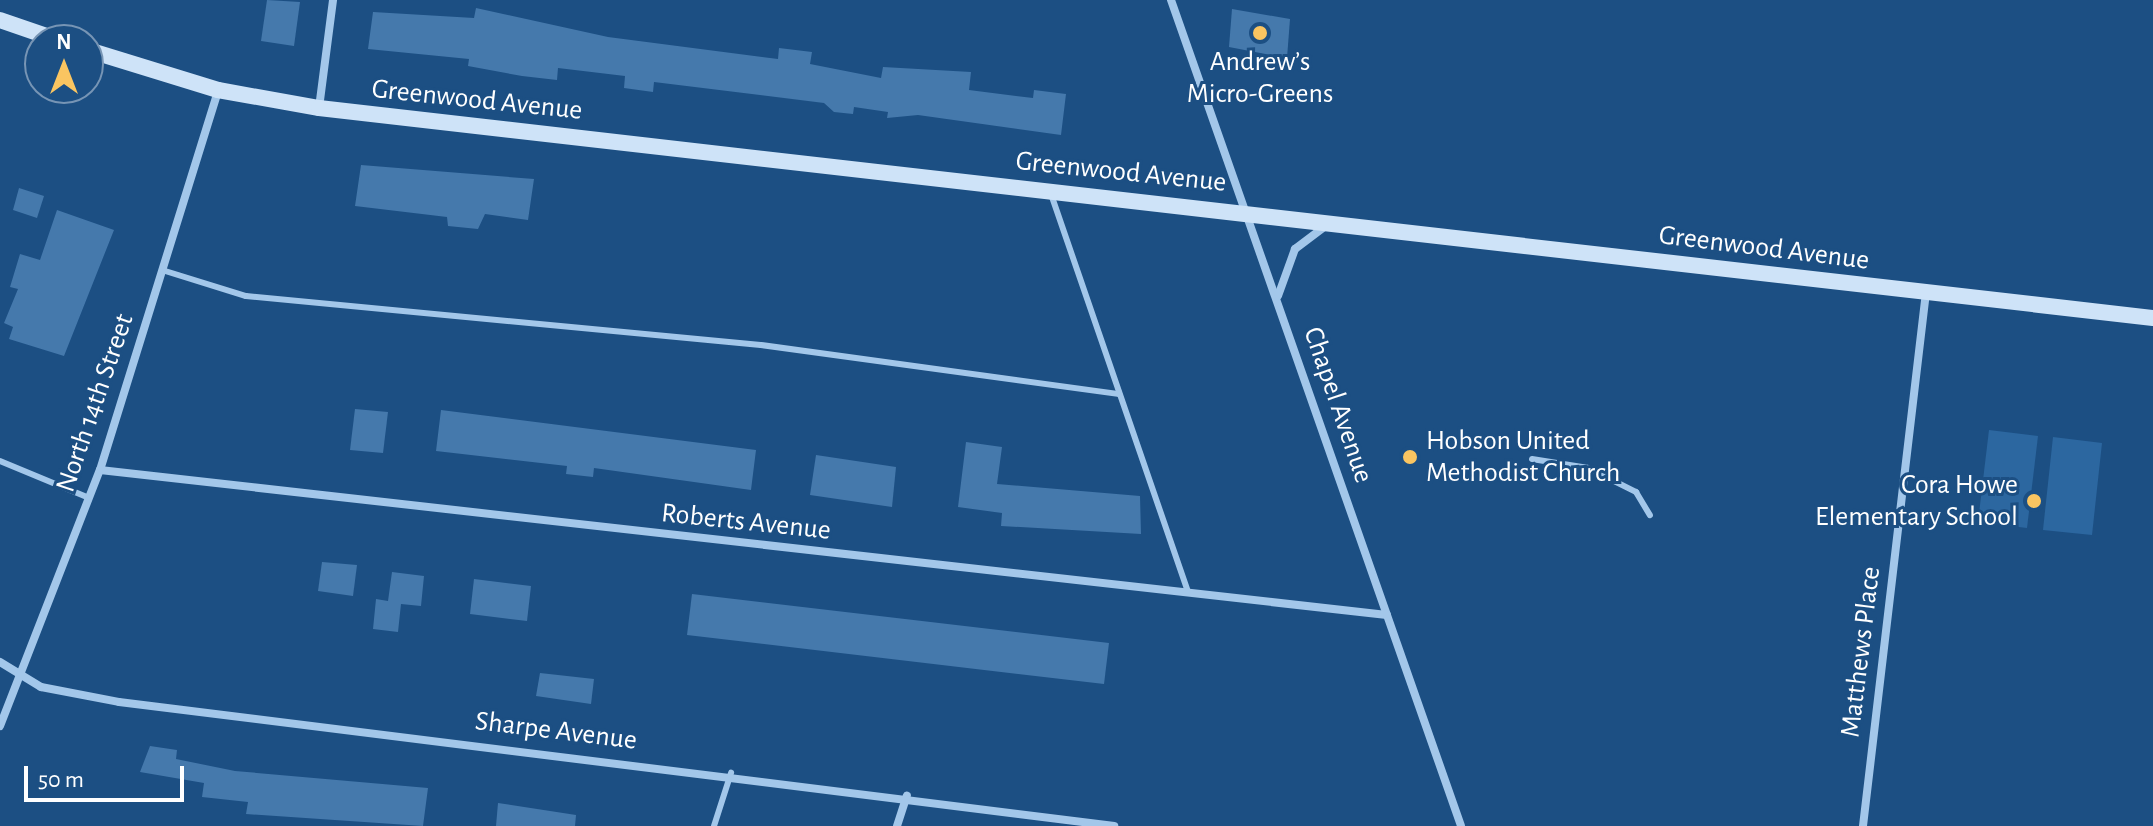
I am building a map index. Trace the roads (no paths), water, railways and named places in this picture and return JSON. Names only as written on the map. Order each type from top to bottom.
[{"type":"street","points":[[319,108],[333,0]]},
{"type":"street","name":"Chapel Avenue","points":[[1171,0],[1278,297],[1461,826]]},
{"type":"street","points":[[0,20],[24,28]]},
{"type":"street","name":"Greenwood Avenue","points":[[104,55],[218,90],[319,108],[2153,318]]},
{"type":"street","name":"North 14th Street","points":[[0,726],[100,470],[218,90]]},
{"type":"street","points":[[1278,297],[1295,249],[1332,222]]},
{"type":"street","name":"Matthews Place","points":[[1863,826],[1926,292]]},
{"type":"street","name":"Roberts Avenue","points":[[100,470],[1387,615]]},
{"type":"street","name":"Sharpe Avenue","points":[[0,662],[41,687],[119,702],[731,773],[1114,826]]},
{"type":"street","points":[[897,826],[907,796]]},
{"type":"lane","points":[[1050,190],[1188,592]]},
{"type":"lane","points":[[162,270],[246,296],[761,345],[1118,394]]},
{"type":"lane","points":[[1532,459],[1588,468],[1636,492],[1650,515]]},
{"type":"lane","points":[[0,461],[87,497]]},
{"type":"lane","points":[[714,826],[731,773]]},
{"type":"place","name":"Andrew’s Micro-Greens","points":[[1260,33]]},
{"type":"place","name":"Hobson United Methodist Church","points":[[1410,457]]},
{"type":"place","name":"Cora Howe Elementary School","points":[[2034,501]]}]
